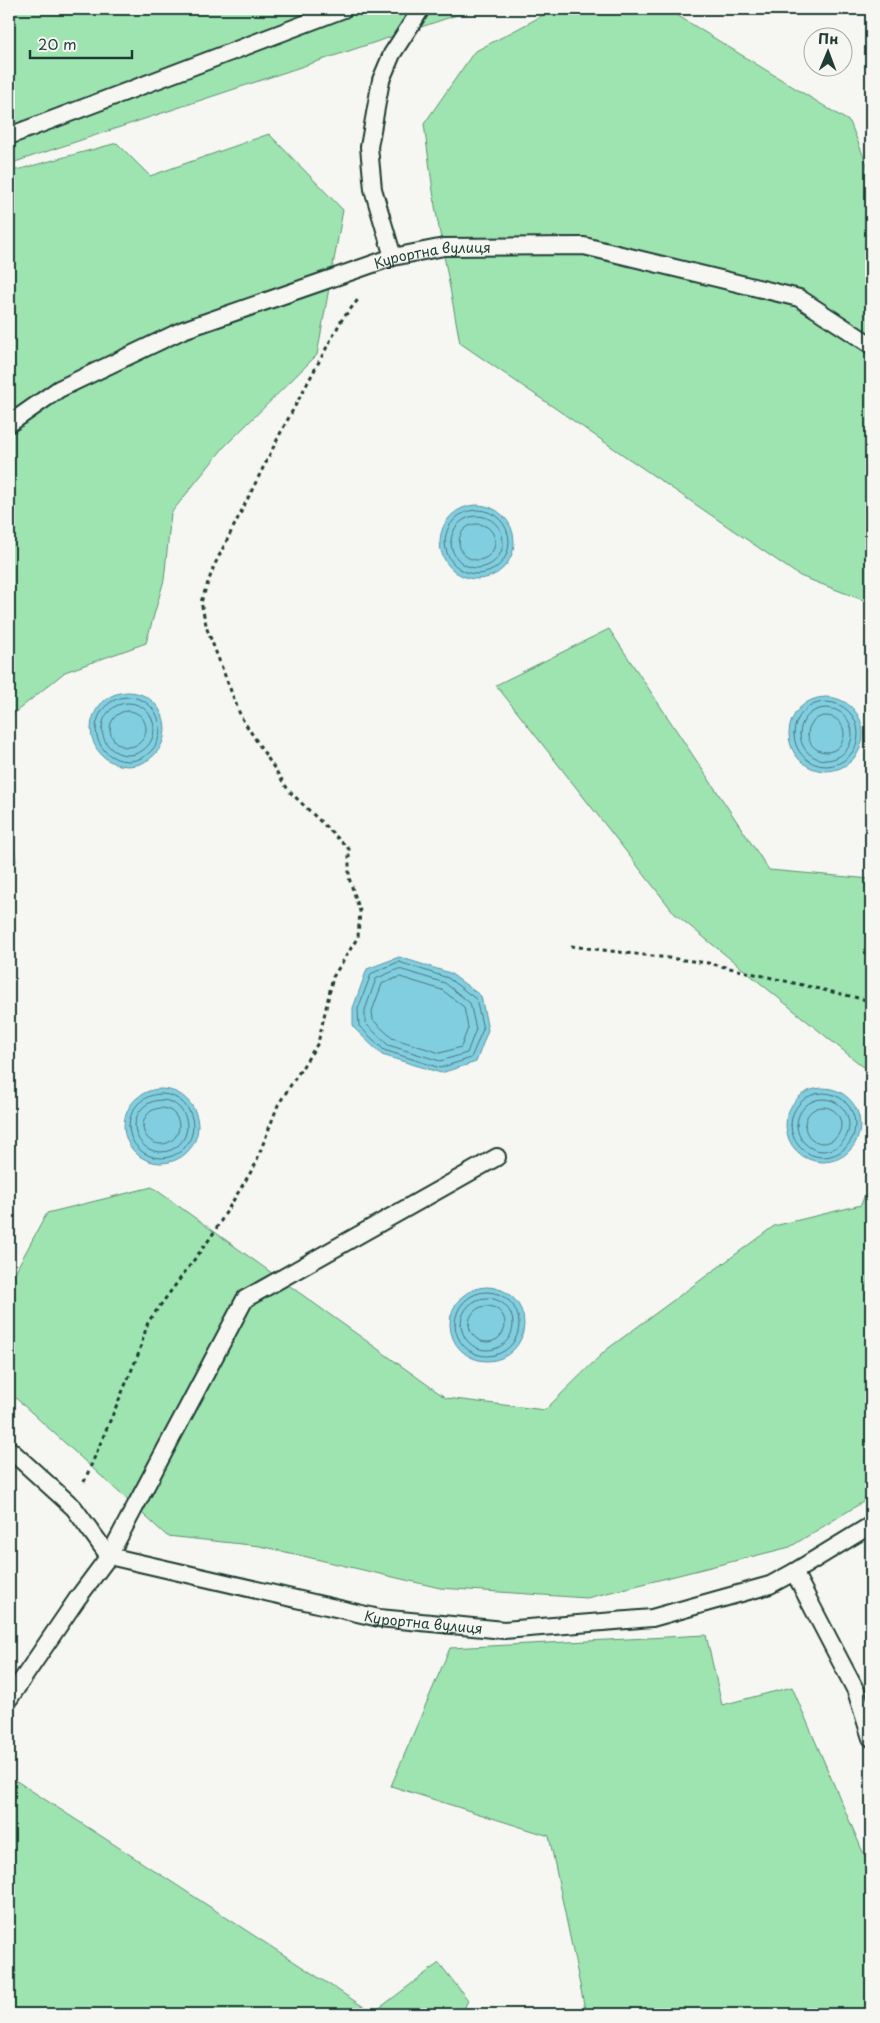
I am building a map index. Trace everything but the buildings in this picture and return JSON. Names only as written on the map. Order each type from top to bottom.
[{"type":"lane","points":[[9,136],[344,9]]},
{"type":"lane","points":[[393,257],[372,189],[369,147],[381,80],[392,54],[422,9]]},
{"type":"lane","name":"Курортна вулиця","points":[[9,424],[59,389],[183,330],[393,257],[444,247],[584,246],[799,298],[871,345]]},
{"type":"lane","points":[[9,1698],[109,1556],[246,1299],[497,1158]]},
{"type":"lane","points":[[9,1449],[74,1508],[109,1556]]},
{"type":"lane","name":"Курортна вулиця","points":[[109,1556],[379,1618],[504,1630],[652,1618],[770,1585],[871,1525]]},
{"type":"lane","points":[[794,1572],[856,1691],[871,1738]]},
{"type":"path","points":[[74,1508],[138,1355],[148,1322],[212,1237],[255,1165],[278,1105],[318,1043],[333,977],[358,937],[360,911],[349,878],[349,849],[289,791],[241,717],[207,629],[201,602],[214,566],[281,432],[341,320],[364,292]]},
{"type":"path","points":[[571,946],[708,963],[871,1001]]},
{"type":"green space","points":[[9,9],[475,9],[9,164]]},
{"type":"green space","points":[[555,9],[667,9],[850,122],[871,175],[871,603],[800,576],[460,343],[435,206],[424,124],[474,52]]},
{"type":"green space","points":[[269,134],[343,210],[317,355],[224,447],[171,513],[164,580],[146,643],[65,672],[13,714],[9,749],[9,172],[117,143],[150,176]]},
{"type":"green space","points":[[609,629],[769,870],[871,879],[871,1073],[675,914],[496,685]]},
{"type":"green space","points":[[9,807],[16,862],[9,871]]},
{"type":"green space","points":[[871,1178],[871,1497],[790,1547],[587,1598],[440,1588],[260,1546],[167,1536],[9,1392],[9,1283],[47,1213],[152,1187],[446,1398],[545,1410],[606,1350],[774,1226],[861,1205]]},
{"type":"green space","points":[[706,1635],[722,1705],[792,1687],[871,1871],[871,2014],[586,2014],[549,1836],[391,1786],[450,1648]]},
{"type":"green space","points":[[15,1780],[373,2013],[439,1963],[468,2000],[462,2014],[9,2014],[9,1789]]},
{"type":"water","points":[[477,505],[498,511],[508,521],[514,542],[508,563],[498,573],[477,579],[456,573],[446,563],[440,542],[446,521],[456,511]]},
{"type":"water","points":[[128,692],[149,698],[159,708],[165,729],[159,750],[149,760],[128,766],[107,760],[97,750],[91,729],[97,708],[107,698]]},
{"type":"water","points":[[826,697],[847,703],[857,713],[863,734],[857,755],[847,765],[826,771],[805,765],[795,755],[789,734],[795,713],[805,703]]},
{"type":"water","points":[[399,957],[450,973],[481,996],[488,1030],[476,1062],[441,1073],[382,1055],[353,1027],[353,1008],[367,969]]},
{"type":"water","points":[[823,1088],[844,1094],[854,1104],[860,1125],[854,1146],[844,1156],[823,1162],[802,1156],[792,1146],[786,1125],[792,1104],[802,1094]]},
{"type":"water","points":[[161,1089],[182,1095],[192,1105],[198,1126],[192,1147],[182,1157],[161,1163],[140,1157],[130,1147],[124,1126],[130,1105],[140,1095]]},
{"type":"water","points":[[480,1287],[494,1287],[508,1293],[518,1303],[524,1317],[524,1331],[518,1345],[508,1355],[494,1361],[480,1361],[466,1355],[456,1345],[450,1331],[450,1317],[456,1303],[466,1293]]}]
